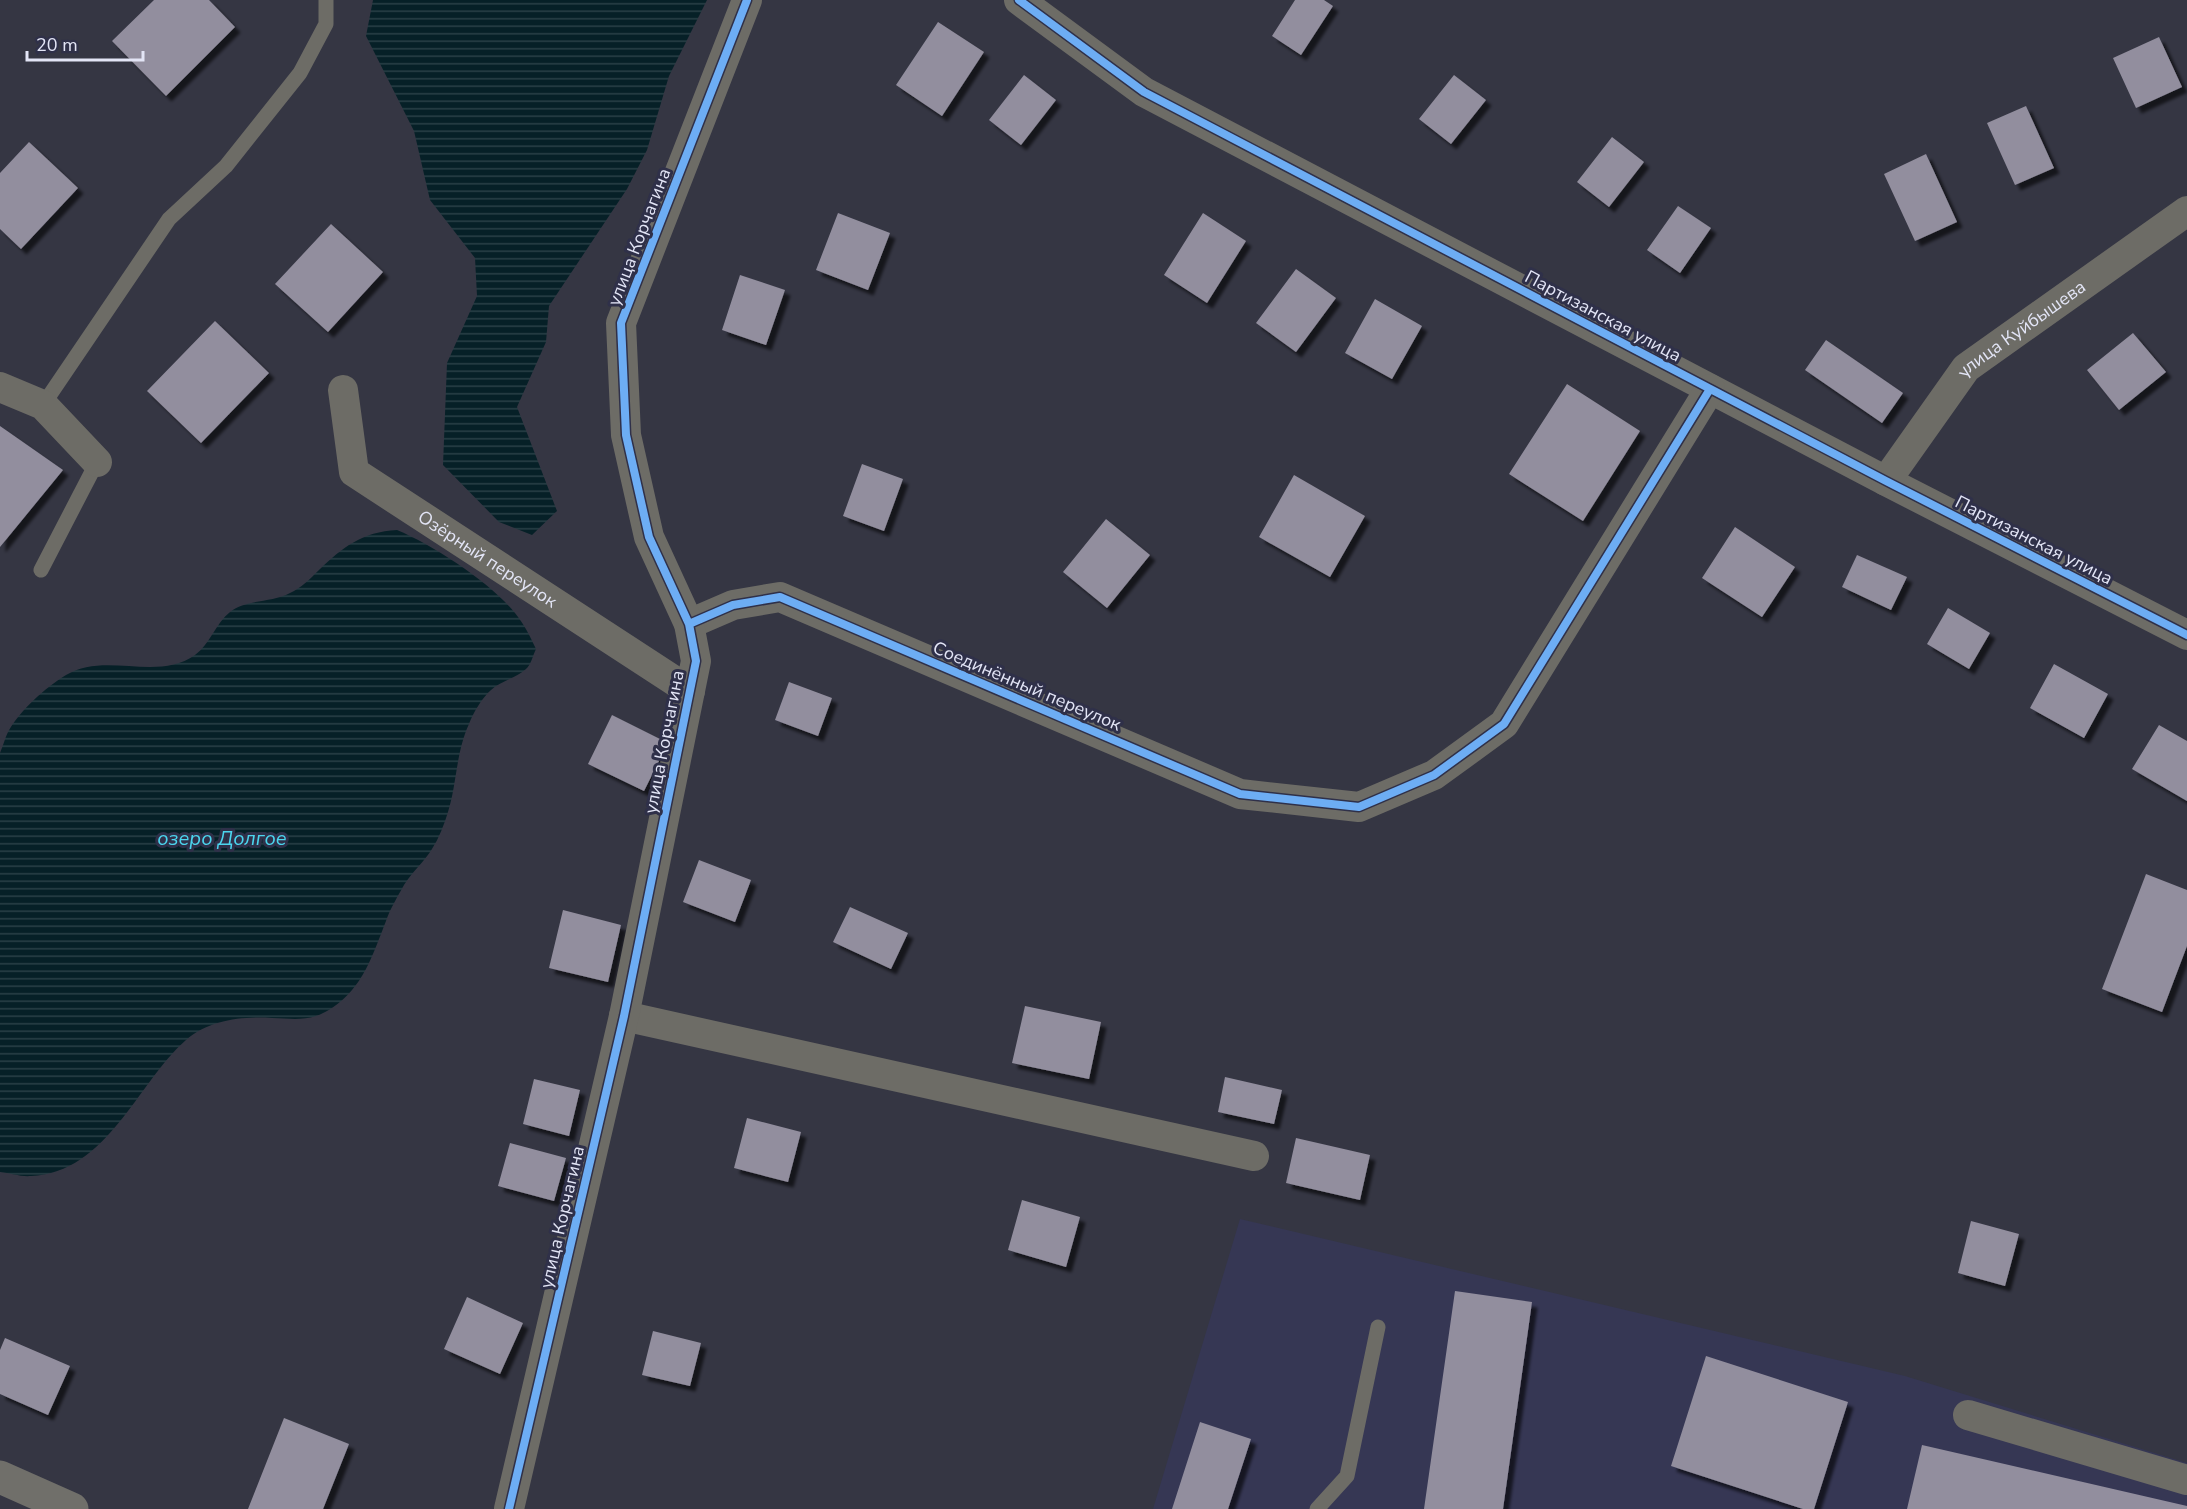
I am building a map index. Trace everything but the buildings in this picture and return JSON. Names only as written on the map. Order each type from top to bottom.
[{"type":"street","name":"улица Корчагина","points":[[509,1509],[624,1016],[696,661],[689,624],[649,537],[626,435],[621,323],[747,0]]},
{"type":"street","name":"Партизанская улица","points":[[1019,0],[1144,92],[1886,481],[2187,635]]},
{"type":"street","name":"улица Куйбышева","points":[[1886,481],[1966,368],[2187,211]]},
{"type":"street","points":[[0,387],[42,405],[97,462]]},
{"type":"street","name":"Соединённый переулок","points":[[689,624],[733,605],[780,597],[1240,794],[1359,807],[1434,775],[1504,724],[1710,389]]},
{"type":"street","name":"Озёрный переулок","points":[[343,390],[354,472],[690,691]]},
{"type":"street","points":[[624,1016],[1254,1156]]},
{"type":"street","points":[[1968,1415],[2187,1480]]},
{"type":"street","points":[[0,1477],[72,1509]]},
{"type":"lane","points":[[42,405],[170,219],[226,166],[300,72],[326,24],[326,0]]},
{"type":"lane","points":[[41,570],[97,462]]},
{"type":"lane","points":[[1317,1509],[1347,1476],[1378,1327]]},
{"type":"shaded area","points":[[1240,1219],[1905,1376],[2187,1463],[2187,1509],[1153,1509]]},
{"type":"water","points":[[373,0],[707,0],[669,76],[647,150],[627,189],[549,306],[546,342],[517,407],[557,511],[532,535],[499,522],[443,465],[447,363],[477,296],[475,258],[430,200],[414,131],[366,36]]},
{"type":"water","name":"озеро Долгое","points":[[397,530],[460,565],[491,589],[518,617],[536,649],[528,667],[491,690],[473,715],[462,745],[451,801],[441,831],[432,849],[407,880],[397,898],[366,969],[352,991],[343,1000],[317,1016],[296,1019],[238,1019],[215,1024],[195,1033],[168,1058],[101,1143],[80,1160],[57,1171],[31,1176],[0,1172],[0,753],[13,724],[26,708],[50,686],[81,668],[114,665],[148,667],[180,663],[195,655],[225,617],[236,608],[290,593],[302,586],[336,554],[354,542],[373,534]]},
{"type":"cycle path","points":[[509,1509],[624,1016],[696,661],[689,624],[649,537],[626,435],[621,323],[747,0]]},
{"type":"cycle path","points":[[1019,0],[1144,92],[1886,481],[2187,635]]},
{"type":"cycle path","points":[[689,624],[733,605],[780,597],[1240,794],[1359,807],[1434,775],[1504,724],[1710,389]]}]
